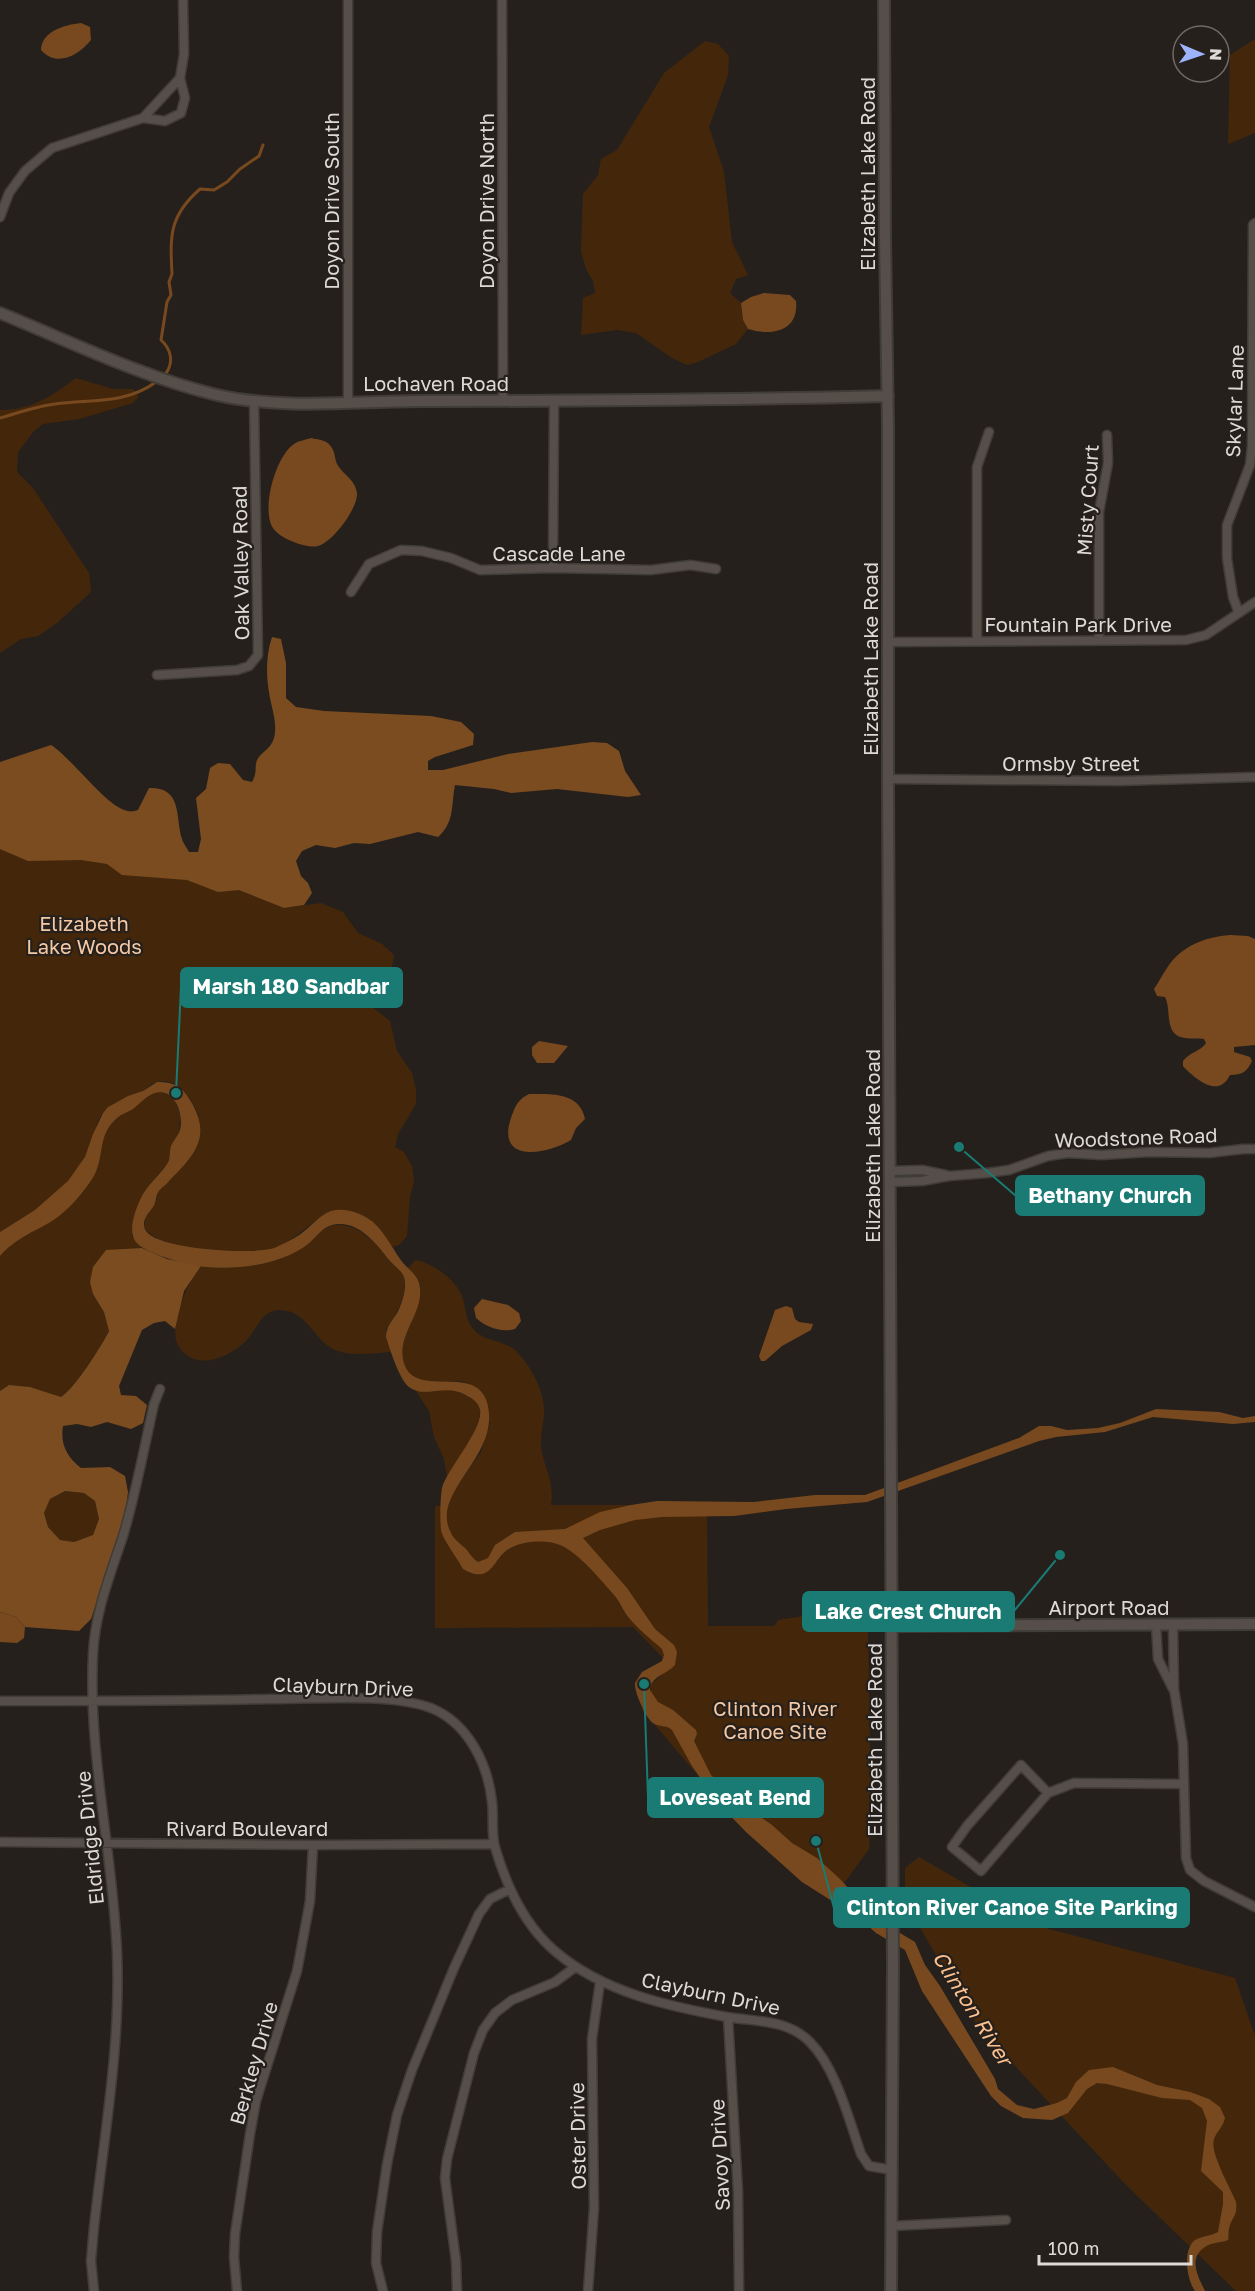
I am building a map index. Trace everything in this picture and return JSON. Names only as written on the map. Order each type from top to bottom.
[{"type":"street","points":[[0,218],[9,193],[26,171],[52,148],[143,118],[165,121],[181,113],[185,98],[180,78],[184,54],[183,0]]},
{"type":"street","name":"Doyon Drive South","points":[[348,0],[348,401]]},
{"type":"street","name":"Doyon Drive North","points":[[502,0],[503,401]]},
{"type":"street","name":"Elizabeth Lake Road","points":[[884,0],[888,396],[893,1926],[891,2291]]},
{"type":"street","points":[[143,118],[180,78]]},
{"type":"street","name":"Skylar Lane","points":[[1239,613],[1233,597],[1227,558],[1227,525],[1250,465],[1252,446],[1253,225],[1255,223]]},
{"type":"street","name":"Lochaven Road","points":[[0,313],[163,378],[218,395],[254,400],[554,402],[888,396]]},
{"type":"street","name":"Oak Valley Road","points":[[157,675],[237,670],[249,666],[258,655],[254,400]]},
{"type":"street","points":[[553,568],[554,402]]},
{"type":"street","points":[[977,641],[977,467],[989,432]]},
{"type":"street","name":"Misty Court","points":[[1099,640],[1099,512],[1108,463],[1107,435]]},
{"type":"street","name":"Cascade Lane","points":[[351,592],[369,564],[401,550],[422,551],[451,558],[480,570],[553,568],[651,570],[690,565],[716,569]]},
{"type":"street","name":"Fountain Park Drive","points":[[889,642],[1186,640],[1206,635],[1255,602]]},
{"type":"street","name":"Ormsby Street","points":[[888,779],[1119,781],[1255,777]]},
{"type":"street","name":"Woodstone Road","points":[[890,1176],[922,1181],[950,1176],[968,1176],[1009,1170],[1048,1156],[1068,1153],[1101,1155],[1150,1152],[1209,1153],[1255,1149]]},
{"type":"street","name":"Eldridge Drive","points":[[94,2291],[92,2261],[94,2227],[119,2014],[117,1950],[93,1701],[93,1655],[103,1592],[123,1535],[154,1404],[160,1389]]},
{"type":"street","name":"Airport Road","points":[[891,1626],[1255,1624]]},
{"type":"street","points":[[1156,1625],[1158,1659],[1174,1689]]},
{"type":"street","points":[[1173,1625],[1174,1689],[1183,1744],[1186,1858],[1190,1870],[1222,1891],[1255,1907]]},
{"type":"street","name":"Clayburn Drive","points":[[0,1701],[356,1699],[405,1701],[432,1708],[451,1720],[467,1736],[479,1754],[487,1775],[492,1800],[494,1844],[510,1889],[532,1926],[550,1947],[574,1968],[600,1982],[660,2002],[728,2017],[784,2025],[797,2031],[812,2044],[828,2068],[861,2154],[869,2166],[892,2169]]},
{"type":"street","points":[[1048,1793],[1021,1765],[967,1826],[952,1847],[981,1871],[1048,1793],[1074,1783],[1183,1784]]},
{"type":"street","name":"Rivard Boulevard","points":[[0,1842],[494,1844]]},
{"type":"street","name":"Berkley Drive","points":[[237,2291],[234,2257],[235,2234],[250,2134],[258,2091],[297,1971],[310,1901],[313,1845]]},
{"type":"street","points":[[383,2291],[376,2263],[377,2232],[397,2115],[412,2070],[479,1914],[490,1899],[510,1889]]},
{"type":"street","points":[[457,2291],[456,2261],[445,2178],[447,2159],[474,2053],[483,2030],[495,2013],[512,2000],[555,1982],[574,1968]]},
{"type":"street","name":"Oster Drive","points":[[588,2291],[594,2208],[592,2039],[600,1982]]},
{"type":"street","name":"Savoy Drive","points":[[728,2017],[738,2192],[739,2291]]},
{"type":"street","points":[[892,2226],[1006,2220]]},
{"type":"green space","points":[[1255,39],[1255,133],[1228,144],[1231,84],[1231,54]]},
{"type":"green space","points":[[705,41],[718,44],[729,56],[728,75],[709,127],[724,172],[732,242],[748,275],[736,279],[730,293],[741,303],[743,320],[748,329],[736,344],[687,365],[672,358],[636,333],[617,330],[581,335],[583,298],[595,293],[593,281],[586,269],[581,251],[583,194],[598,175],[601,159],[617,150],[664,73]]},
{"type":"green space","points":[[76,378],[113,389],[133,389],[139,396],[133,403],[79,419],[43,424],[34,431],[18,452],[17,472],[33,488],[89,573],[91,592],[57,623],[38,636],[21,639],[0,653],[0,410],[21,408],[41,401]]},
{"type":"green space","name":"Elizabeth Lake Woods","points":[[0,836],[198,867],[284,908],[321,903],[343,912],[358,933],[382,944],[394,955],[386,979],[378,986],[366,991],[371,1006],[390,1021],[397,1051],[412,1073],[416,1090],[416,1104],[398,1134],[395,1147],[404,1152],[412,1166],[414,1182],[410,1197],[407,1236],[399,1245],[392,1247],[371,1222],[353,1212],[343,1210],[321,1217],[278,1246],[259,1251],[203,1250],[165,1242],[152,1235],[144,1227],[146,1217],[156,1202],[158,1192],[183,1166],[199,1116],[183,1091],[178,1086],[165,1081],[150,1085],[106,1110],[97,1123],[86,1157],[67,1183],[44,1204],[0,1232]]},
{"type":"green space","points":[[154,1093],[166,1093],[174,1098],[180,1115],[179,1132],[168,1163],[151,1183],[134,1216],[132,1236],[142,1248],[127,1250],[93,1294],[104,1312],[109,1330],[80,1376],[61,1397],[30,1387],[9,1385],[0,1391],[0,1256],[9,1245],[67,1209],[107,1128],[117,1118]]},
{"type":"green space","points":[[333,1225],[351,1227],[366,1235],[404,1276],[405,1289],[401,1302],[386,1330],[391,1352],[360,1354],[341,1352],[324,1343],[298,1315],[278,1310],[267,1314],[246,1341],[221,1357],[203,1361],[194,1359],[186,1355],[179,1347],[175,1332],[180,1309],[186,1290],[201,1266],[248,1266],[270,1262],[292,1253]]},
{"type":"green space","name":"Clinton River Canoe Site","points":[[416,1260],[437,1269],[449,1278],[462,1296],[467,1318],[474,1330],[483,1337],[515,1350],[535,1378],[542,1394],[544,1415],[541,1447],[550,1483],[551,1505],[707,1505],[708,1626],[774,1626],[778,1620],[824,1615],[849,1616],[868,1625],[871,1812],[869,1849],[842,1886],[744,1829],[642,1710],[651,1694],[650,1685],[661,1676],[668,1663],[633,1627],[435,1628],[435,1506],[448,1506],[450,1496],[481,1452],[490,1423],[465,1382],[420,1380],[406,1371],[402,1363],[404,1341],[420,1297],[418,1281],[408,1268]]},
{"type":"green space","points":[[442,1389],[460,1392],[473,1399],[480,1411],[480,1418],[473,1435],[447,1477],[444,1459],[434,1437],[429,1411],[416,1391]]},
{"type":"green space","points":[[65,1491],[84,1493],[95,1501],[99,1519],[93,1535],[74,1542],[60,1540],[48,1527],[44,1513],[50,1499]]},
{"type":"green space","points":[[919,1857],[1038,1926],[1235,1978],[1255,2036],[1255,2291],[1236,2291],[1126,2185],[977,2025],[905,1902],[905,1868]]},
{"type":"shaded area","points":[[81,23],[90,27],[91,40],[74,55],[61,59],[54,58],[41,50],[45,38],[55,30]]},
{"type":"shaded area","points":[[764,293],[790,295],[796,301],[793,319],[782,329],[766,332],[748,329],[743,320],[741,303]]},
{"type":"shaded area","points":[[311,438],[329,444],[337,464],[354,484],[357,493],[344,524],[331,538],[318,546],[293,542],[276,532],[270,520],[269,509],[272,484],[281,460],[294,444]]},
{"type":"shaded area","points":[[272,637],[281,639],[286,663],[286,698],[296,707],[324,711],[431,716],[461,722],[474,734],[473,745],[435,757],[428,761],[428,770],[443,770],[508,754],[592,742],[607,743],[619,751],[625,771],[641,795],[628,797],[557,789],[511,793],[455,785],[450,819],[438,837],[418,832],[370,844],[354,843],[335,848],[316,845],[302,851],[296,861],[301,876],[308,883],[312,893],[304,905],[284,908],[239,890],[218,892],[187,880],[122,875],[107,864],[81,860],[28,861],[0,849],[0,762],[51,745],[120,808],[129,811],[138,810],[149,788],[168,792],[176,805],[183,842],[189,852],[198,852],[201,839],[196,798],[206,789],[210,768],[218,763],[230,764],[243,780],[252,782],[257,760],[271,745],[274,738],[275,721],[267,672]]},
{"type":"shaded area","points":[[1230,935],[1248,936],[1255,939],[1255,1045],[1234,1047],[1234,1052],[1250,1057],[1252,1061],[1250,1065],[1244,1072],[1230,1075],[1224,1083],[1214,1086],[1202,1082],[1183,1066],[1186,1058],[1206,1043],[1204,1039],[1185,1038],[1174,1032],[1169,1021],[1165,997],[1157,996],[1154,989],[1173,960],[1186,948],[1212,938]]},
{"type":"shaded area","points":[[539,1041],[568,1046],[554,1063],[537,1063],[532,1055],[532,1047]]},
{"type":"shaded area","points":[[157,1082],[172,1084],[184,1091],[197,1113],[200,1134],[198,1144],[187,1162],[159,1191],[154,1205],[145,1218],[146,1231],[169,1243],[187,1247],[228,1251],[263,1250],[274,1248],[296,1237],[331,1211],[348,1210],[373,1222],[416,1277],[420,1294],[403,1344],[402,1355],[405,1366],[412,1376],[423,1380],[464,1383],[476,1387],[485,1397],[489,1413],[488,1430],[482,1447],[455,1491],[449,1505],[447,1519],[454,1538],[478,1562],[488,1558],[495,1545],[515,1532],[565,1529],[600,1512],[631,1505],[657,1501],[754,1502],[815,1495],[865,1495],[1019,1438],[1039,1426],[1067,1430],[1098,1428],[1120,1423],[1156,1409],[1219,1412],[1243,1418],[1255,1416],[1255,1422],[1233,1424],[1153,1417],[1105,1432],[1039,1441],[867,1502],[734,1516],[662,1517],[635,1520],[600,1530],[583,1538],[627,1588],[655,1629],[674,1645],[677,1652],[675,1665],[653,1682],[650,1690],[658,1702],[673,1710],[696,1730],[694,1741],[711,1775],[739,1802],[772,1825],[792,1843],[817,1858],[841,1880],[875,1918],[915,1942],[925,1965],[995,2079],[998,2089],[1017,2105],[1034,2109],[1067,2098],[1076,2082],[1089,2070],[1113,2067],[1157,2085],[1190,2092],[1209,2099],[1220,2107],[1225,2118],[1213,2145],[1217,2161],[1236,2202],[1236,2207],[1228,2240],[1207,2245],[1197,2257],[1196,2268],[1205,2291],[1195,2291],[1192,2286],[1187,2265],[1188,2251],[1195,2240],[1218,2232],[1223,2192],[1201,2171],[1207,2121],[1202,2108],[1190,2100],[1162,2098],[1097,2083],[1087,2089],[1068,2113],[1052,2120],[1023,2118],[1001,2106],[991,2096],[922,1991],[905,1950],[876,1933],[847,1907],[832,1901],[802,1882],[746,1832],[717,1802],[692,1766],[672,1730],[650,1720],[638,1698],[635,1683],[642,1672],[662,1661],[664,1655],[662,1649],[633,1622],[616,1597],[589,1567],[560,1545],[540,1542],[512,1547],[485,1573],[472,1573],[463,1569],[441,1530],[441,1493],[445,1480],[478,1424],[479,1407],[474,1400],[460,1393],[444,1390],[415,1391],[405,1383],[395,1363],[386,1333],[402,1303],[405,1279],[368,1236],[346,1224],[332,1225],[296,1252],[266,1263],[233,1268],[186,1264],[142,1247],[134,1239],[132,1224],[135,1214],[146,1190],[168,1162],[171,1146],[181,1124],[179,1110],[173,1098],[162,1092],[149,1096],[118,1117],[109,1127],[105,1134],[96,1172],[69,1207],[52,1221],[18,1240],[0,1256],[0,1232],[35,1210],[68,1181],[85,1157],[93,1134],[108,1107]]},
{"type":"shaded area","points":[[529,1094],[563,1096],[577,1104],[585,1119],[576,1128],[571,1140],[548,1150],[536,1152],[525,1152],[516,1148],[510,1141],[508,1131],[518,1102]]},
{"type":"shaded area","points":[[142,1248],[167,1259],[201,1266],[184,1291],[175,1329],[165,1321],[154,1323],[142,1330],[119,1386],[121,1395],[136,1396],[147,1405],[143,1423],[131,1429],[107,1422],[91,1427],[77,1424],[63,1426],[64,1444],[68,1455],[76,1464],[81,1468],[110,1467],[125,1476],[128,1492],[125,1516],[91,1619],[79,1631],[25,1627],[16,1617],[0,1612],[0,1391],[9,1385],[30,1387],[61,1397],[80,1376],[109,1331],[104,1312],[93,1294],[90,1282],[93,1267],[106,1250]],"holes":[[[65,1491],[84,1493],[95,1501],[99,1519],[93,1535],[74,1542],[60,1540],[48,1527],[44,1513],[50,1499]]]},
{"type":"shaded area","points":[[482,1299],[508,1305],[519,1313],[521,1321],[515,1329],[510,1330],[499,1330],[484,1324],[476,1318],[474,1308]]},
{"type":"shaded area","points":[[786,1306],[792,1308],[795,1319],[799,1322],[813,1324],[811,1330],[782,1346],[765,1361],[761,1361],[759,1356],[775,1310]]},
{"type":"shaded area","points":[[0,1612],[16,1617],[25,1627],[24,1638],[17,1643],[0,1642]]},
{"type":"waterway","points":[[166,373],[170,364],[170,356],[161,340],[167,302],[171,295],[169,282],[172,274],[171,248],[177,218],[182,208],[200,189],[214,190],[227,182],[240,169],[259,156],[263,145]]},
{"type":"waterway","points":[[0,418],[48,405],[119,398],[156,382]]},
{"type":"place","name":"Marsh 180 Sandbar","points":[[176,1093]]},
{"type":"place","name":"Bethany Church","points":[[959,1147]]},
{"type":"place","name":"Lake Crest Church","points":[[1060,1555]]},
{"type":"place","name":"Loveseat Bend","points":[[644,1684]]},
{"type":"place","name":"Clinton River Canoe Site Parking","points":[[816,1841]]},
{"type":"water label","name":"Clinton River","points":[[973,2008]]}]
